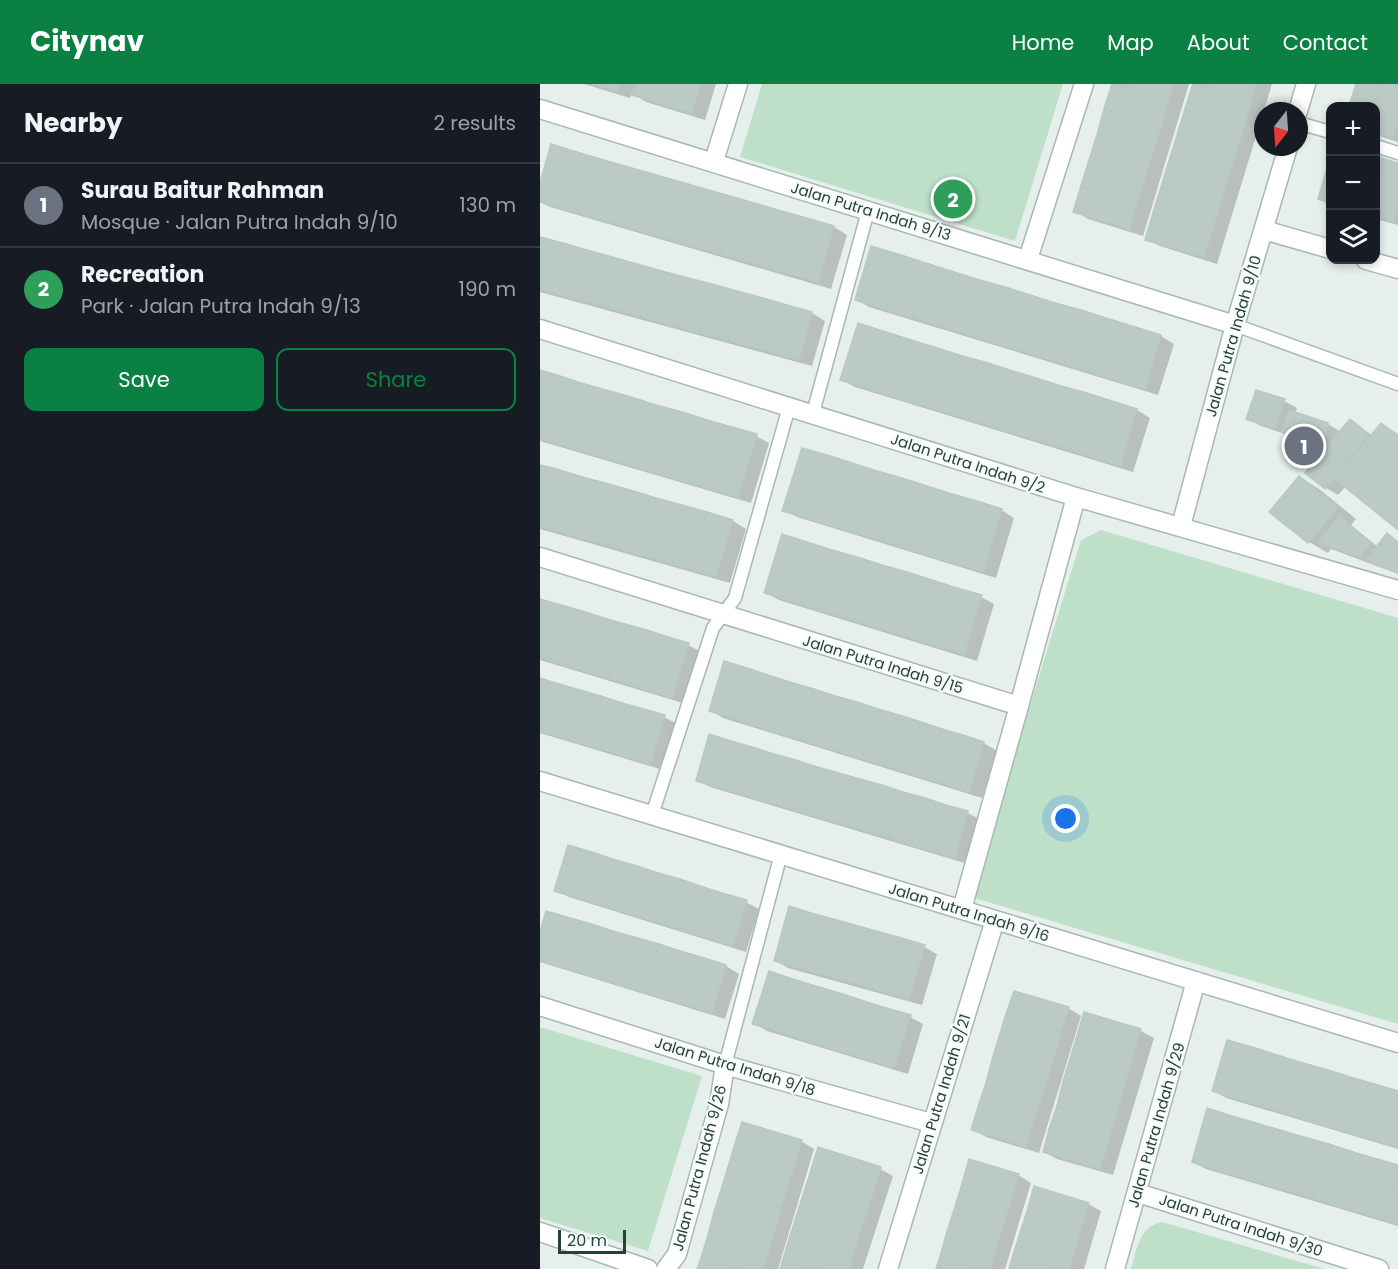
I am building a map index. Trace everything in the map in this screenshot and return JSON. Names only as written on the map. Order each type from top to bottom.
[{"type":"street","points":[[714,161],[738,84]]},
{"type":"street","points":[[1028,259],[1084,84]]},
{"type":"street","points":[[1301,102],[1306,84]]},
{"type":"street","name":"Jalan Putra Indah 9/13","points":[[540,109],[714,161],[1235,325]]},
{"type":"street","name":"Jalan Putra Indah 9/10","points":[[1181,526],[1235,325],[1285,156]]},
{"type":"street","points":[[1264,230],[1326,248]]},
{"type":"street","points":[[1380,264],[1398,269]]},
{"type":"street","name":"Jalan Putra Indah 9/2","points":[[540,329],[1076,497],[1398,590]]},
{"type":"street","points":[[962,909],[1076,497]]},
{"type":"street","name":"Jalan Putra Indah 9/15","points":[[540,557],[1019,706]]},
{"type":"street","name":"Jalan Putra Indah 9/16","points":[[540,781],[1398,1043]]},
{"type":"street","name":"Jalan Putra Indah 9/21","points":[[888,1269],[995,920]]},
{"type":"street","name":"Jalan Putra Indah 9/29","points":[[1115,1269],[1196,981]]},
{"type":"street","name":"Jalan Putra Indah 9/18","points":[[540,1006],[725,1065],[931,1123]]},
{"type":"street","name":"Jalan Putra Indah 9/26","points":[[666,1269],[677,1254],[719,1104],[725,1065]]},
{"type":"street","name":"Jalan Putra Indah 9/30","points":[[1138,1193],[1378,1269]]},
{"type":"street","points":[[540,1232],[648,1269]]},
{"type":"lane","points":[[1308,126],[1326,131]]},
{"type":"lane","points":[[1380,147],[1398,153]]},
{"type":"lane","points":[[813,413],[868,211]]},
{"type":"lane","points":[[1235,325],[1398,384]]},
{"type":"lane","points":[[652,815],[713,628],[735,598],[789,407]]},
{"type":"lane","points":[[725,1065],[781,854]]},
{"type":"green space","points":[[762,84],[1063,84],[1015,241],[740,157]]},
{"type":"green space","points":[[1101,530],[1398,618],[1398,1024],[971,897],[1081,540]]},
{"type":"green space","points":[[540,1027],[702,1076],[648,1251],[540,1218]]},
{"type":"green space","points":[[1162,1222],[1324,1269],[1131,1269],[1140,1240],[1148,1228]]},
{"type":"building","points":[[592,84],[619,84],[617,92]]},
{"type":"building","points":[[635,84],[694,84],[700,86],[692,113],[632,95]]},
{"type":"building","points":[[1112,84],[1169,100],[1161,126],[1104,109]]},
{"type":"building","points":[[1116,84],[1174,84],[1169,100]]},
{"type":"building","points":[[1193,84],[1251,101],[1244,127],[1185,109]]},
{"type":"building","points":[[1196,84],[1257,84],[1251,101]]},
{"type":"building","points":[[1356,84],[1383,84],[1378,102],[1350,102]]},
{"type":"building","points":[[1383,84],[1398,84],[1398,121],[1393,138],[1380,133],[1380,102],[1378,102]]},
{"type":"building","points":[[1104,109],[1161,126],[1153,152],[1097,135]]},
{"type":"building","points":[[1185,109],[1244,127],[1236,153],[1177,135]]},
{"type":"building","points":[[1097,135],[1153,152],[1145,178],[1089,160]]},
{"type":"building","points":[[1177,135],[1236,153],[1228,179],[1169,161]]},
{"type":"building","points":[[551,144],[590,156],[574,212],[540,202],[540,183]]},
{"type":"building","points":[[590,156],[614,163],[598,219],[574,212]]},
{"type":"building","points":[[1380,157],[1385,159],[1380,176]]},
{"type":"building","points":[[1385,159],[1398,163],[1398,206],[1393,222],[1380,217],[1380,176]]},
{"type":"building","points":[[1089,160],[1145,178],[1137,204],[1081,186]]},
{"type":"building","points":[[1169,161],[1228,179],[1220,205],[1161,187]]},
{"type":"building","points":[[614,163],[639,170],[623,226],[598,219]]},
{"type":"building","points":[[639,170],[663,177],[647,233],[623,226]]},
{"type":"building","points":[[1326,172],[1326,202],[1318,199]]},
{"type":"building","points":[[663,177],[688,184],[671,240],[647,233]]},
{"type":"building","points":[[688,184],[712,191],[696,247],[671,240]]},
{"type":"building","points":[[1081,186],[1137,204],[1129,229],[1073,212]]},
{"type":"building","points":[[1161,187],[1220,205],[1212,231],[1153,213]]},
{"type":"building","points":[[712,191],[737,198],[720,254],[696,247]]},
{"type":"building","points":[[737,198],[761,205],[745,261],[720,254]]},
{"type":"building","points":[[761,205],[785,212],[769,268],[745,261]]},
{"type":"building","points":[[785,212],[810,219],[793,275],[769,268]]},
{"type":"building","points":[[1153,213],[1212,231],[1204,257],[1145,240]]},
{"type":"building","points":[[810,219],[834,226],[818,282],[793,275]]},
{"type":"building","points":[[540,237],[563,243],[549,292],[540,289]]},
{"type":"building","points":[[563,243],[587,250],[574,299],[549,292]]},
{"type":"building","points":[[871,246],[904,256],[887,310],[855,300]]},
{"type":"building","points":[[587,250],[612,257],[599,305],[574,299]]},
{"type":"building","points":[[904,256],[929,264],[913,318],[887,310]]},
{"type":"building","points":[[612,257],[637,264],[624,312],[599,305]]},
{"type":"building","points":[[637,264],[662,271],[649,319],[624,312]]},
{"type":"building","points":[[929,264],[954,272],[938,325],[913,318]]},
{"type":"building","points":[[662,271],[688,278],[674,326],[649,319]]},
{"type":"building","points":[[954,272],[980,280],[963,333],[938,325]]},
{"type":"building","points":[[688,278],[712,284],[699,333],[674,326]]},
{"type":"building","points":[[980,280],[1005,287],[989,341],[963,333]]},
{"type":"building","points":[[712,284],[737,291],[724,339],[699,333]]},
{"type":"building","points":[[1005,287],[1030,295],[1014,349],[989,341]]},
{"type":"building","points":[[737,291],[763,298],[749,346],[724,339]]},
{"type":"building","points":[[1030,295],[1055,303],[1039,356],[1014,349]]},
{"type":"building","points":[[763,298],[787,305],[774,353],[749,346]]},
{"type":"building","points":[[1055,303],[1081,310],[1064,364],[1039,356]]},
{"type":"building","points":[[787,305],[812,312],[799,360],[774,353]]},
{"type":"building","points":[[1081,310],[1106,318],[1090,372],[1064,364]]},
{"type":"building","points":[[1106,318],[1132,326],[1115,380],[1090,372]]},
{"type":"building","points":[[858,323],[883,331],[866,388],[840,380]]},
{"type":"building","points":[[1132,326],[1161,335],[1145,389],[1115,380]]},
{"type":"building","points":[[883,331],[908,339],[891,396],[866,388]]},
{"type":"building","points":[[908,339],[934,347],[916,404],[891,396]]},
{"type":"building","points":[[934,347],[959,355],[942,411],[916,404]]},
{"type":"building","points":[[959,355],[985,362],[967,419],[942,411]]},
{"type":"building","points":[[985,362],[1010,370],[993,427],[967,419]]},
{"type":"building","points":[[540,370],[557,375],[540,430]]},
{"type":"building","points":[[1010,370],[1036,378],[1018,435],[993,427]]},
{"type":"building","points":[[557,375],[581,383],[563,445],[540,439],[540,430]]},
{"type":"building","points":[[1036,378],[1061,386],[1044,442],[1018,435]]},
{"type":"building","points":[[581,383],[606,390],[588,453],[563,445]]},
{"type":"building","points":[[1061,386],[1087,393],[1069,450],[1044,442]]},
{"type":"building","points":[[606,390],[631,397],[613,460],[588,453]]},
{"type":"building","points":[[1256,390],[1285,399],[1275,429],[1246,419]]},
{"type":"building","points":[[1087,393],[1112,401],[1095,458],[1069,450]]},
{"type":"building","points":[[631,397],[656,405],[638,468],[613,460]]},
{"type":"building","points":[[1112,401],[1137,409],[1120,466],[1095,458]]},
{"type":"building","points":[[656,405],[682,412],[663,475],[638,468]]},
{"type":"building","points":[[1289,410],[1328,423],[1322,444],[1282,431]]},
{"type":"building","points":[[682,412],[707,420],[688,483],[663,475]]},
{"type":"building","points":[[1350,419],[1369,434],[1325,489],[1305,473]]},
{"type":"building","points":[[707,420],[732,427],[713,490],[688,483]]},
{"type":"building","points":[[1381,423],[1398,436],[1398,530],[1335,479]]},
{"type":"building","points":[[732,427],[757,434],[738,497],[713,490]]},
{"type":"building","points":[[802,448],[827,455],[807,518],[782,511]]},
{"type":"building","points":[[827,455],[852,463],[832,526],[807,518]]},
{"type":"building","points":[[852,463],[877,471],[857,534],[832,526]]},
{"type":"building","points":[[540,465],[553,468],[540,516]]},
{"type":"building","points":[[553,468],[579,476],[563,533],[540,526],[540,516]]},
{"type":"building","points":[[877,471],[902,478],[883,541],[857,534]]},
{"type":"building","points":[[579,476],[605,483],[588,540],[563,533]]},
{"type":"building","points":[[1299,476],[1338,507],[1308,543],[1269,512]]},
{"type":"building","points":[[902,478],[927,486],[908,549],[883,541]]},
{"type":"building","points":[[605,483],[630,490],[614,547],[588,540]]},
{"type":"building","points":[[927,486],[952,494],[933,557],[908,549]]},
{"type":"building","points":[[630,490],[656,498],[640,555],[614,547]]},
{"type":"building","points":[[952,494],[977,501],[958,564],[933,557]]},
{"type":"building","points":[[656,498],[682,505],[665,562],[640,555]]},
{"type":"building","points":[[977,501],[1002,509],[983,572],[958,564]]},
{"type":"building","points":[[682,505],[707,512],[691,569],[665,562]]},
{"type":"building","points":[[707,512],[733,520],[716,577],[691,569]]},
{"type":"building","points":[[1339,516],[1371,543],[1360,557],[1318,543]]},
{"type":"building","points":[[1387,533],[1398,542],[1398,573],[1366,560]]},
{"type":"building","points":[[782,534],[807,542],[789,601],[764,593]]},
{"type":"building","points":[[807,542],[832,550],[814,609],[789,601]]},
{"type":"building","points":[[832,550],[857,557],[839,616],[814,609]]},
{"type":"building","points":[[857,557],[882,565],[864,624],[839,616]]},
{"type":"building","points":[[882,565],[907,572],[889,631],[864,624]]},
{"type":"building","points":[[907,572],[932,580],[914,639],[889,631]]},
{"type":"building","points":[[932,580],[957,588],[939,647],[914,639]]},
{"type":"building","points":[[957,588],[982,595],[964,654],[939,647]]},
{"type":"building","points":[[540,599],[561,605],[545,659],[540,658]]},
{"type":"building","points":[[561,605],[582,611],[566,666],[545,659]]},
{"type":"building","points":[[582,611],[604,618],[587,672],[566,666]]},
{"type":"building","points":[[604,618],[625,624],[609,678],[587,672]]},
{"type":"building","points":[[625,624],[647,630],[630,685],[609,678]]},
{"type":"building","points":[[647,630],[668,637],[651,691],[630,685]]},
{"type":"building","points":[[668,637],[689,643],[672,698],[651,691]]},
{"type":"building","points":[[724,661],[750,669],[735,719],[709,711]]},
{"type":"building","points":[[750,669],[771,676],[756,726],[735,719]]},
{"type":"building","points":[[771,676],[793,683],[777,733],[756,726]]},
{"type":"building","points":[[540,678],[559,684],[544,732],[540,731]]},
{"type":"building","points":[[793,683],[814,689],[799,739],[777,733]]},
{"type":"building","points":[[559,684],[580,690],[565,739],[544,732]]},
{"type":"building","points":[[814,689],[835,696],[820,746],[799,739]]},
{"type":"building","points":[[580,690],[601,696],[587,745],[565,739]]},
{"type":"building","points":[[601,696],[622,703],[608,751],[587,745]]},
{"type":"building","points":[[835,696],[857,702],[841,752],[820,746]]},
{"type":"building","points":[[857,702],[878,709],[862,759],[841,752]]},
{"type":"building","points":[[622,703],[644,709],[629,758],[608,751]]},
{"type":"building","points":[[644,709],[665,715],[650,764],[629,758]]},
{"type":"building","points":[[878,709],[899,715],[884,766],[862,759]]},
{"type":"building","points":[[899,715],[921,722],[905,772],[884,766]]},
{"type":"building","points":[[921,722],[942,729],[926,779],[905,772]]},
{"type":"building","points":[[942,729],[963,735],[948,785],[926,779]]},
{"type":"building","points":[[709,734],[731,741],[717,787],[696,781]]},
{"type":"building","points":[[963,735],[984,742],[969,792],[948,785]]},
{"type":"building","points":[[731,741],[752,747],[739,793],[717,787]]},
{"type":"building","points":[[752,747],[774,754],[760,800],[739,793]]},
{"type":"building","points":[[774,754],[796,760],[782,806],[760,800]]},
{"type":"building","points":[[796,760],[817,767],[803,813],[782,806]]},
{"type":"building","points":[[817,767],[839,773],[825,819],[803,813]]},
{"type":"building","points":[[839,773],[860,779],[846,825],[825,819]]},
{"type":"building","points":[[860,779],[882,785],[868,832],[846,825]]},
{"type":"building","points":[[882,785],[903,792],[890,838],[868,832]]},
{"type":"building","points":[[903,792],[925,798],[911,845],[890,838]]},
{"type":"building","points":[[925,798],[946,805],[933,851],[911,845]]},
{"type":"building","points":[[946,805],[968,811],[955,858],[933,851]]},
{"type":"building","points":[[568,845],[595,853],[581,899],[554,891]]},
{"type":"building","points":[[595,853],[616,860],[602,905],[581,899]]},
{"type":"building","points":[[616,860],[637,866],[623,912],[602,905]]},
{"type":"building","points":[[637,866],[658,873],[644,918],[623,912]]},
{"type":"building","points":[[658,873],[680,879],[665,925],[644,918]]},
{"type":"building","points":[[680,879],[700,886],[686,932],[665,925]]},
{"type":"building","points":[[700,886],[722,893],[708,938],[686,932]]},
{"type":"building","points":[[722,893],[747,900],[733,946],[708,938]]},
{"type":"building","points":[[789,906],[811,913],[795,967],[774,961]]},
{"type":"building","points":[[546,911],[574,919],[560,967],[540,961],[540,932]]},
{"type":"building","points":[[811,913],[833,919],[817,973],[795,967]]},
{"type":"building","points":[[574,919],[595,925],[581,973],[560,967]]},
{"type":"building","points":[[833,919],[855,925],[839,979],[817,973]]},
{"type":"building","points":[[595,925],[616,932],[602,980],[581,973]]},
{"type":"building","points":[[855,925],[876,931],[861,985],[839,979]]},
{"type":"building","points":[[876,931],[898,937],[883,992],[861,985]]},
{"type":"building","points":[[616,932],[638,938],[623,986],[602,980]]},
{"type":"building","points":[[898,937],[925,945],[909,999],[883,992]]},
{"type":"building","points":[[638,938],[659,944],[644,992],[623,986]]},
{"type":"building","points":[[659,944],[680,951],[666,999],[644,992]]},
{"type":"building","points":[[680,951],[701,957],[687,1005],[666,999]]},
{"type":"building","points":[[701,957],[726,965],[712,1013],[687,1005]]},
{"type":"building","points":[[769,971],[790,978],[774,1030],[752,1024]]},
{"type":"building","points":[[790,978],[812,985],[795,1037],[774,1030]]},
{"type":"building","points":[[812,985],[833,991],[817,1044],[795,1037]]},
{"type":"building","points":[[833,991],[855,998],[838,1051],[817,1044]]},
{"type":"building","points":[[1014,991],[1069,1007],[1061,1031],[1006,1014]]},
{"type":"building","points":[[855,998],[876,1005],[860,1057],[838,1051]]},
{"type":"building","points":[[876,1005],[911,1015],[894,1068],[860,1057]]},
{"type":"building","points":[[1084,1012],[1141,1029],[1134,1052],[1077,1036]]},
{"type":"building","points":[[1006,1014],[1061,1031],[1055,1054],[999,1037]]},
{"type":"building","points":[[1077,1036],[1134,1052],[1127,1076],[1070,1059]]},
{"type":"building","points":[[999,1037],[1055,1054],[1048,1077],[992,1060]]},
{"type":"building","points":[[1227,1040],[1252,1047],[1237,1099],[1212,1091]]},
{"type":"building","points":[[1252,1047],[1277,1055],[1262,1106],[1237,1099]]},
{"type":"building","points":[[1277,1055],[1303,1063],[1287,1114],[1262,1106]]},
{"type":"building","points":[[1070,1059],[1127,1076],[1121,1099],[1063,1082]]},
{"type":"building","points":[[992,1060],[1048,1077],[1041,1100],[986,1083]]},
{"type":"building","points":[[1303,1063],[1328,1070],[1312,1122],[1287,1114]]},
{"type":"building","points":[[1328,1070],[1353,1078],[1337,1129],[1312,1122]]},
{"type":"building","points":[[1353,1078],[1378,1085],[1362,1137],[1337,1129]]},
{"type":"building","points":[[1063,1082],[1121,1099],[1114,1122],[1057,1106]]},
{"type":"building","points":[[986,1083],[1041,1100],[1033,1123],[978,1107]]},
{"type":"building","points":[[1378,1085],[1398,1091],[1398,1109],[1387,1144],[1362,1137]]},
{"type":"building","points":[[1057,1106],[1114,1122],[1107,1146],[1049,1129]]},
{"type":"building","points":[[978,1107],[1033,1123],[1026,1147],[971,1130]]},
{"type":"building","points":[[1207,1108],[1232,1116],[1215,1170],[1192,1162]]},
{"type":"building","points":[[1398,1109],[1398,1147],[1387,1144]]},
{"type":"building","points":[[1232,1116],[1256,1123],[1240,1177],[1215,1170]]},
{"type":"building","points":[[742,1122],[802,1140],[795,1163],[735,1144]]},
{"type":"building","points":[[1256,1123],[1280,1130],[1264,1184],[1240,1177]]},
{"type":"building","points":[[1049,1129],[1107,1146],[1100,1169],[1043,1152]]},
{"type":"building","points":[[1280,1130],[1304,1137],[1289,1191],[1264,1184]]},
{"type":"building","points":[[1304,1137],[1329,1144],[1313,1198],[1289,1191]]},
{"type":"building","points":[[735,1144],[795,1163],[788,1185],[728,1167]]},
{"type":"building","points":[[1329,1144],[1353,1152],[1337,1206],[1313,1198]]},
{"type":"building","points":[[818,1147],[881,1167],[874,1190],[811,1170]]},
{"type":"building","points":[[1353,1152],[1377,1159],[1361,1213],[1337,1206]]},
{"type":"building","points":[[969,1159],[1019,1174],[1009,1206],[960,1191]]},
{"type":"building","points":[[1377,1159],[1398,1165],[1398,1178],[1386,1220],[1361,1213]]},
{"type":"building","points":[[728,1167],[788,1185],[781,1208],[721,1190]]},
{"type":"building","points":[[811,1170],[874,1190],[867,1212],[804,1192]]},
{"type":"building","points":[[1398,1178],[1398,1224],[1386,1220]]},
{"type":"building","points":[[1034,1186],[1089,1203],[1082,1225],[1028,1208]]},
{"type":"building","points":[[721,1190],[781,1208],[775,1230],[714,1212]]},
{"type":"building","points":[[960,1191],[1009,1206],[1002,1228],[953,1213]]},
{"type":"building","points":[[804,1192],[867,1212],[859,1234],[797,1214]]},
{"type":"building","points":[[1028,1208],[1082,1225],[1076,1247],[1021,1230]]},
{"type":"building","points":[[714,1212],[775,1230],[768,1253],[708,1235]]},
{"type":"building","points":[[953,1213],[1002,1228],[996,1250],[946,1235]]},
{"type":"building","points":[[797,1214],[859,1234],[853,1256],[790,1236]]},
{"type":"building","points":[[1021,1230],[1076,1247],[1069,1269],[1014,1252]]},
{"type":"building","points":[[708,1235],[768,1253],[763,1269],[739,1269],[701,1258]]},
{"type":"building","points":[[946,1235],[996,1250],[990,1269],[980,1269],[940,1257]]},
{"type":"building","points":[[790,1236],[853,1256],[848,1269],[816,1269],[783,1259]]},
{"type":"building","points":[[1014,1252],[1069,1269],[1009,1269]]},
{"type":"building","points":[[940,1257],[980,1269],[936,1269]]},
{"type":"building","points":[[701,1258],[739,1269],[697,1269]]},
{"type":"building","points":[[783,1259],[816,1269],[780,1269]]},
{"type":"place","name":"Recreation","points":[[953,199]]},
{"type":"place","name":"Surau Baitur Rahman","points":[[1304,446]]}]
